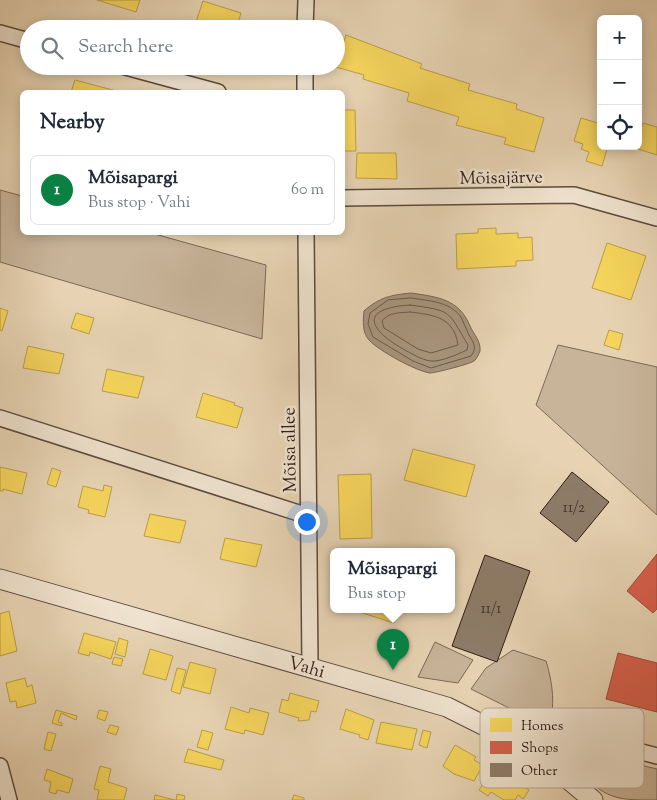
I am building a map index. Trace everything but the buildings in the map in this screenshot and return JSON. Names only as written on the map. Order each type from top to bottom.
[{"type":"street","points":[[305,20],[306,0]]},
{"type":"street","points":[[0,33],[20,39]]},
{"type":"street","points":[[155,75],[211,90]]},
{"type":"street","points":[[305,75],[305,90]]},
{"type":"street","name":"Mõisajärve","points":[[345,198],[574,195],[657,218]]},
{"type":"street","name":"Mõisa allee","points":[[306,235],[310,666]]},
{"type":"street","points":[[0,418],[308,516]]},
{"type":"street","name":"Vahi","points":[[0,579],[310,666],[447,707],[480,724]]},
{"type":"street","points":[[644,753],[657,756]]},
{"type":"street","points":[[0,766],[9,800]]},
{"type":"street","name":"Vahi","points":[[578,788],[593,800]]},
{"type":"shaded area","points":[[0,190],[20,195],[20,235],[158,235],[266,265],[262,339],[0,262]]},
{"type":"shaded area","points":[[558,345],[657,367],[657,515],[536,405]]},
{"type":"shaded area","points":[[435,642],[473,660],[458,683],[418,677]]},
{"type":"shaded area","points":[[513,650],[546,661],[552,686],[552,708],[509,708],[471,689],[486,668]]},
{"type":"shaded area","points":[[644,766],[657,769],[657,800],[623,799],[607,794],[599,788],[644,788]]},
{"type":"water","points":[[411,293],[439,298],[460,310],[479,344],[480,351],[475,360],[460,366],[430,373],[416,369],[398,360],[369,340],[364,330],[364,311],[386,298]]},
{"type":"place","name":"Mõisapargi","points":[[393,670]]}]
